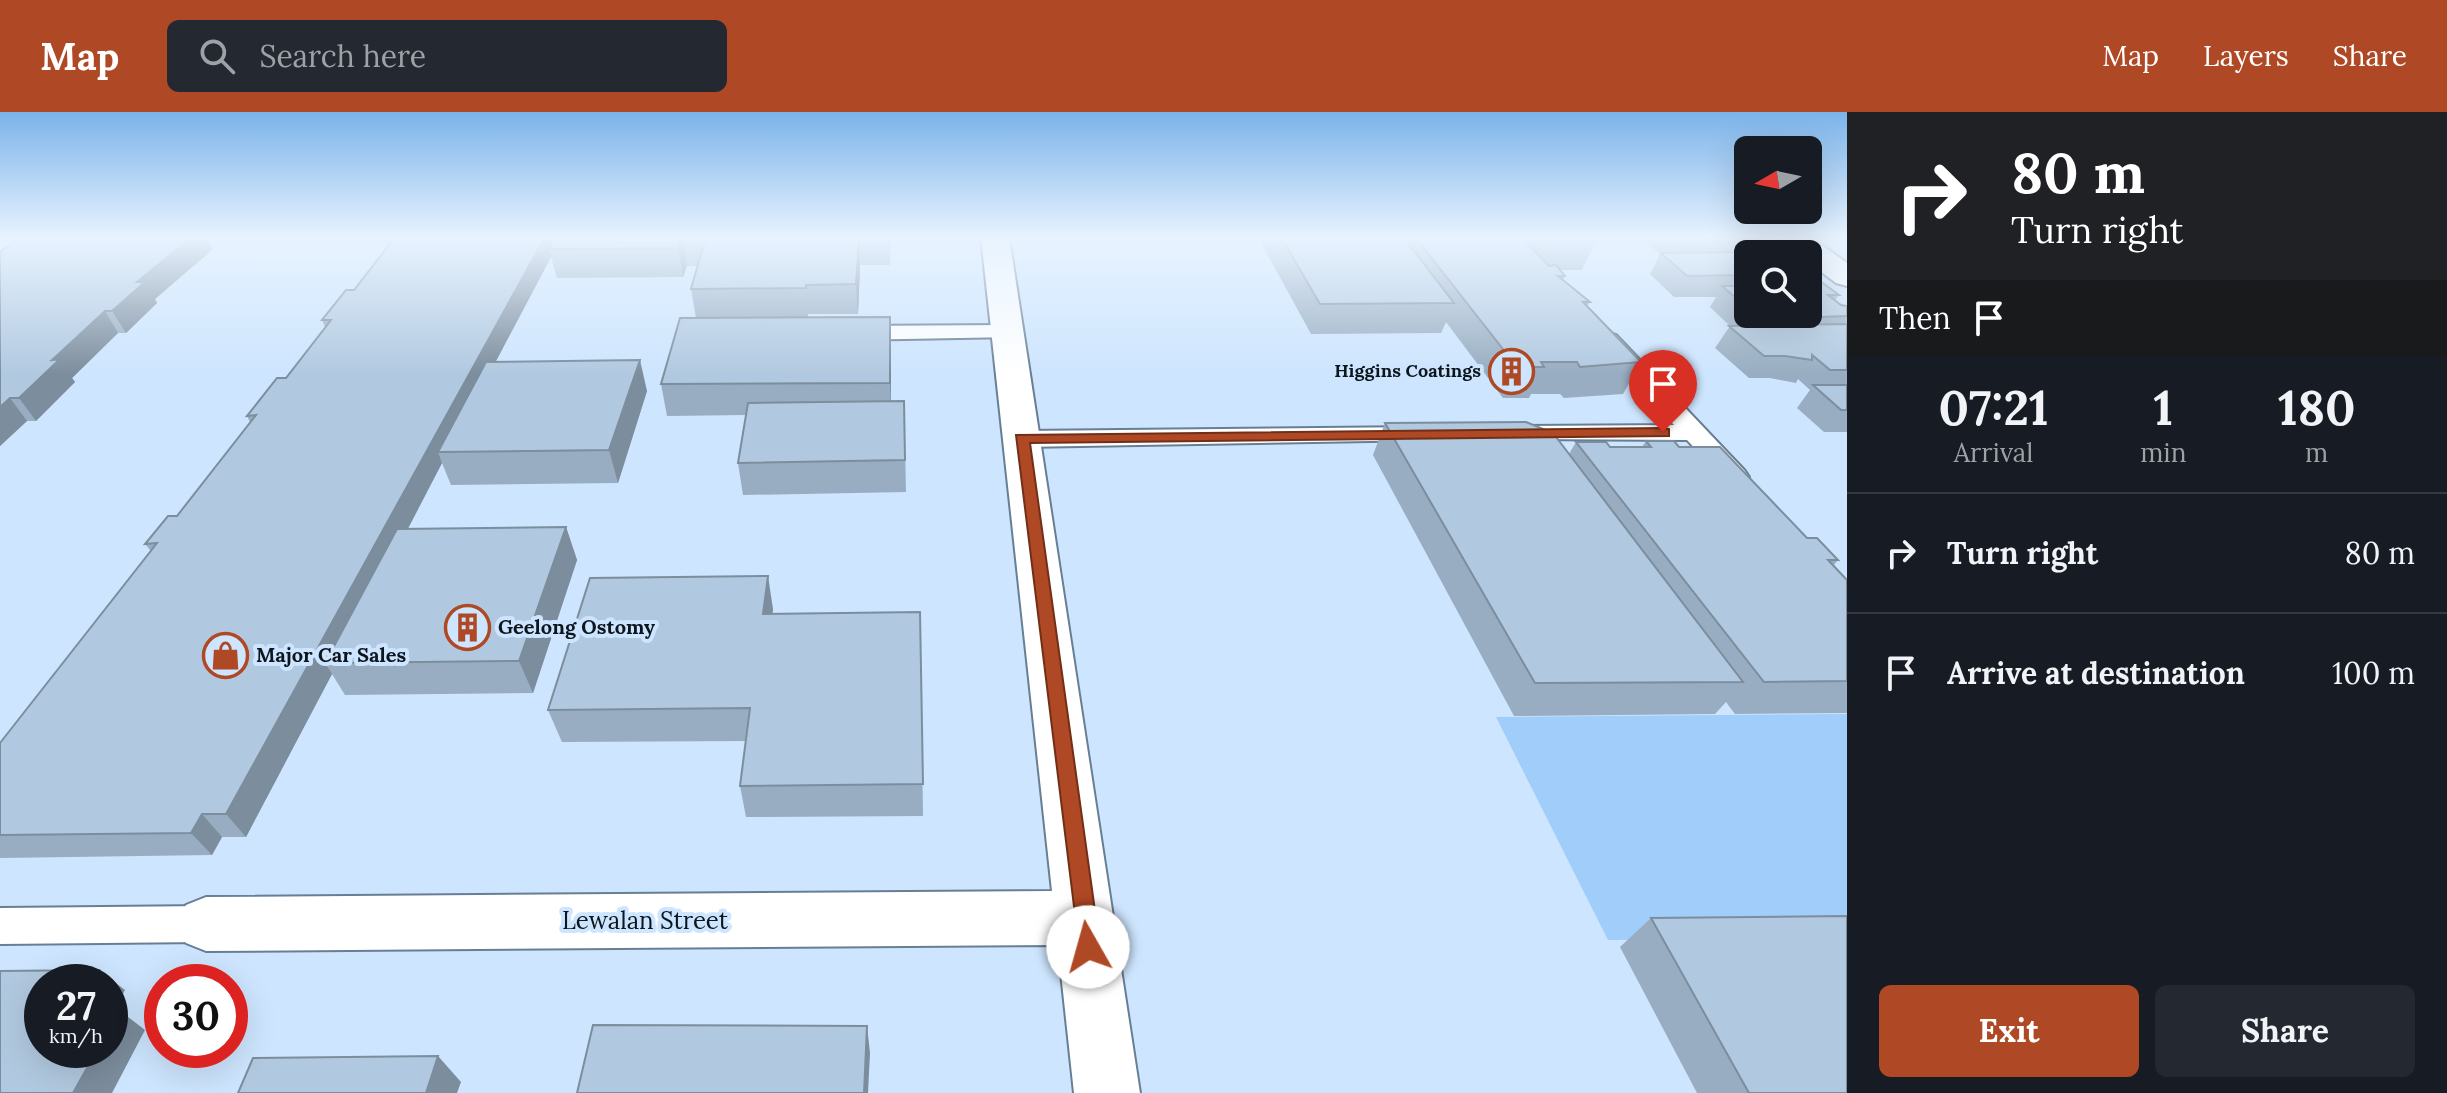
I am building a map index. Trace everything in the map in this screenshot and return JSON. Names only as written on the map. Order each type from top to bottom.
[{"type":"street","points":[[1001,283],[1107,1093]]},
{"type":"street","name":"Lewalan Street","points":[[206,924],[1085,918]]},
{"type":"lane","points":[[1591,322],[1749,490]]},
{"type":"lane","points":[[831,333],[1007,332]]},
{"type":"lane","points":[[1490,434],[1694,432]]},
{"type":"lane","points":[[1022,439],[1443,434]]},
{"type":"lane","points":[[0,926],[206,924]]},
{"type":"shaded area","points":[[1847,714],[1847,938],[1608,940],[1496,717]]},
{"type":"building","points":[[0,283],[144,283],[112,311],[105,311],[52,360],[60,359],[19,398],[10,398],[0,407]]},
{"type":"building","points":[[360,283],[520,283],[226,814],[202,814],[191,833],[0,835],[0,743],[157,543],[145,544],[168,516],[177,516],[256,415],[247,416],[277,378],[286,378],[331,320],[322,320],[346,290],[354,290]]},
{"type":"building","points":[[693,283],[856,283],[806,285],[806,288],[691,289]]},
{"type":"building","points":[[1308,283],[1438,283],[1454,303],[1320,304]]},
{"type":"building","points":[[1451,283],[1566,283],[1590,302],[1583,302],[1641,362],[1580,367],[1577,362],[1541,362],[1544,367],[1517,367]]},
{"type":"building","points":[[1822,283],[1839,295],[1828,295],[1847,306],[1847,316],[1822,317]]},
{"type":"building","points":[[1722,286],[1734,286],[1734,296]]},
{"type":"building","points":[[890,317],[890,383],[661,384],[680,318]]},
{"type":"building","points":[[1822,324],[1847,324],[1847,370],[1830,370],[1812,355],[1812,360],[1764,356],[1729,326],[1822,328]]},
{"type":"building","points":[[640,360],[609,450],[438,452],[486,362]]},
{"type":"building","points":[[1813,385],[1847,385],[1847,410],[1841,410]]},
{"type":"building","points":[[904,401],[905,460],[738,463],[748,403]]},
{"type":"building","points":[[1526,422],[1553,433],[1743,682],[1535,683],[1385,423]]},
{"type":"building","points":[[1646,441],[1674,441],[1679,447],[1720,447],[1807,538],[1817,538],[1838,560],[1828,560],[1847,580],[1847,681],[1764,682],[1576,442],[1606,442],[1610,447],[1651,447]]},
{"type":"building","name":"Geelong Ostomy","points":[[566,527],[519,661],[325,663],[397,529]]},
{"type":"building","points":[[768,576],[763,614],[920,612],[923,784],[740,786],[750,708],[548,710],[590,578]]},
{"type":"building","points":[[1847,916],[1847,1093],[1749,1093],[1651,918]]},
{"type":"building","points":[[0,971],[24,971],[24,1068],[87,1068],[73,1093],[0,1093]]},
{"type":"building","points":[[593,1025],[867,1026],[864,1093],[577,1093]]},
{"type":"building","points":[[438,1056],[426,1093],[238,1093],[253,1058]]},
{"type":"place","name":"Higgins Coatings","points":[[1512,371]]},
{"type":"place","name":"Geelong Ostomy","points":[[467,627]]},
{"type":"place","name":"Major Car Sales","points":[[225,655]]},
{"type":"route","points":[[1088,947],[1022,439],[1663,432]]}]
